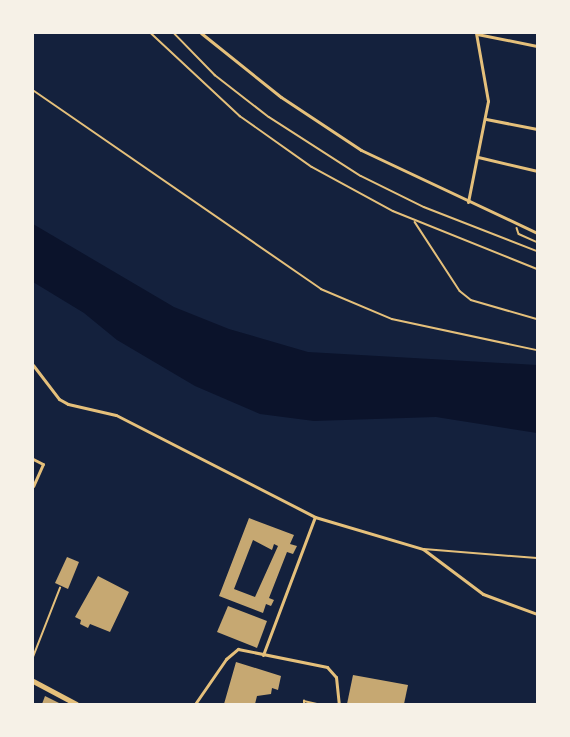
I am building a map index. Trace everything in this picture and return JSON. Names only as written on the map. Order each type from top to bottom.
[{"type":"highway","points":[[33,681],[76,704]]},
{"type":"street","points":[[201,33],[281,97],[361,150],[537,233]]},
{"type":"street","points":[[468,202],[486,119],[487,87],[477,33],[537,46]]},
{"type":"street","points":[[486,119],[537,129]]},
{"type":"street","points":[[478,157],[537,171]]},
{"type":"street","points":[[33,365],[59,399],[68,404],[116,415],[315,516],[423,549],[483,594],[537,614]]},
{"type":"street","points":[[33,459],[43,464],[33,486]]},
{"type":"street","points":[[263,655],[315,516]]},
{"type":"street","points":[[195,704],[232,652],[248,650],[327,667],[336,677],[339,704]]},
{"type":"lane","points":[[423,549],[537,558]]},
{"type":"lane","points":[[303,704],[304,701],[317,704]]},
{"type":"path","points":[[151,33],[249,122],[312,167],[415,221],[537,268]]},
{"type":"path","points":[[174,33],[254,106],[361,177],[424,207],[537,251]]},
{"type":"path","points":[[33,90],[321,289],[392,319],[537,350]]},
{"type":"path","points":[[415,221],[460,291],[471,300],[537,320]]},
{"type":"path","points":[[517,225],[519,234],[537,242]]},
{"type":"path","points":[[33,657],[60,588]]},
{"type":"water","points":[[33,224],[174,307],[229,329],[308,352],[537,365],[537,433],[436,417],[314,421],[260,414],[195,386],[117,340],[84,313],[33,282]]},
{"type":"building","points":[[249,518],[294,535],[290,544],[297,546],[293,554],[287,552],[269,598],[274,600],[271,606],[266,604],[263,613],[219,596]],"holes":[[[253,540],[272,550],[274,544],[278,546],[255,597],[234,589]]]},
{"type":"building","points":[[67,557],[79,562],[68,589],[55,583]]},
{"type":"building","points":[[98,576],[129,592],[110,632],[90,624],[88,628],[80,624],[81,620],[75,617]]},
{"type":"building","points":[[228,606],[267,621],[257,648],[217,632]]},
{"type":"building","points":[[236,662],[281,676],[278,690],[272,688],[271,694],[257,696],[255,704],[224,704]]},
{"type":"building","points":[[353,675],[408,685],[404,704],[347,704]]},
{"type":"building","points":[[45,696],[61,704],[42,704]]}]
